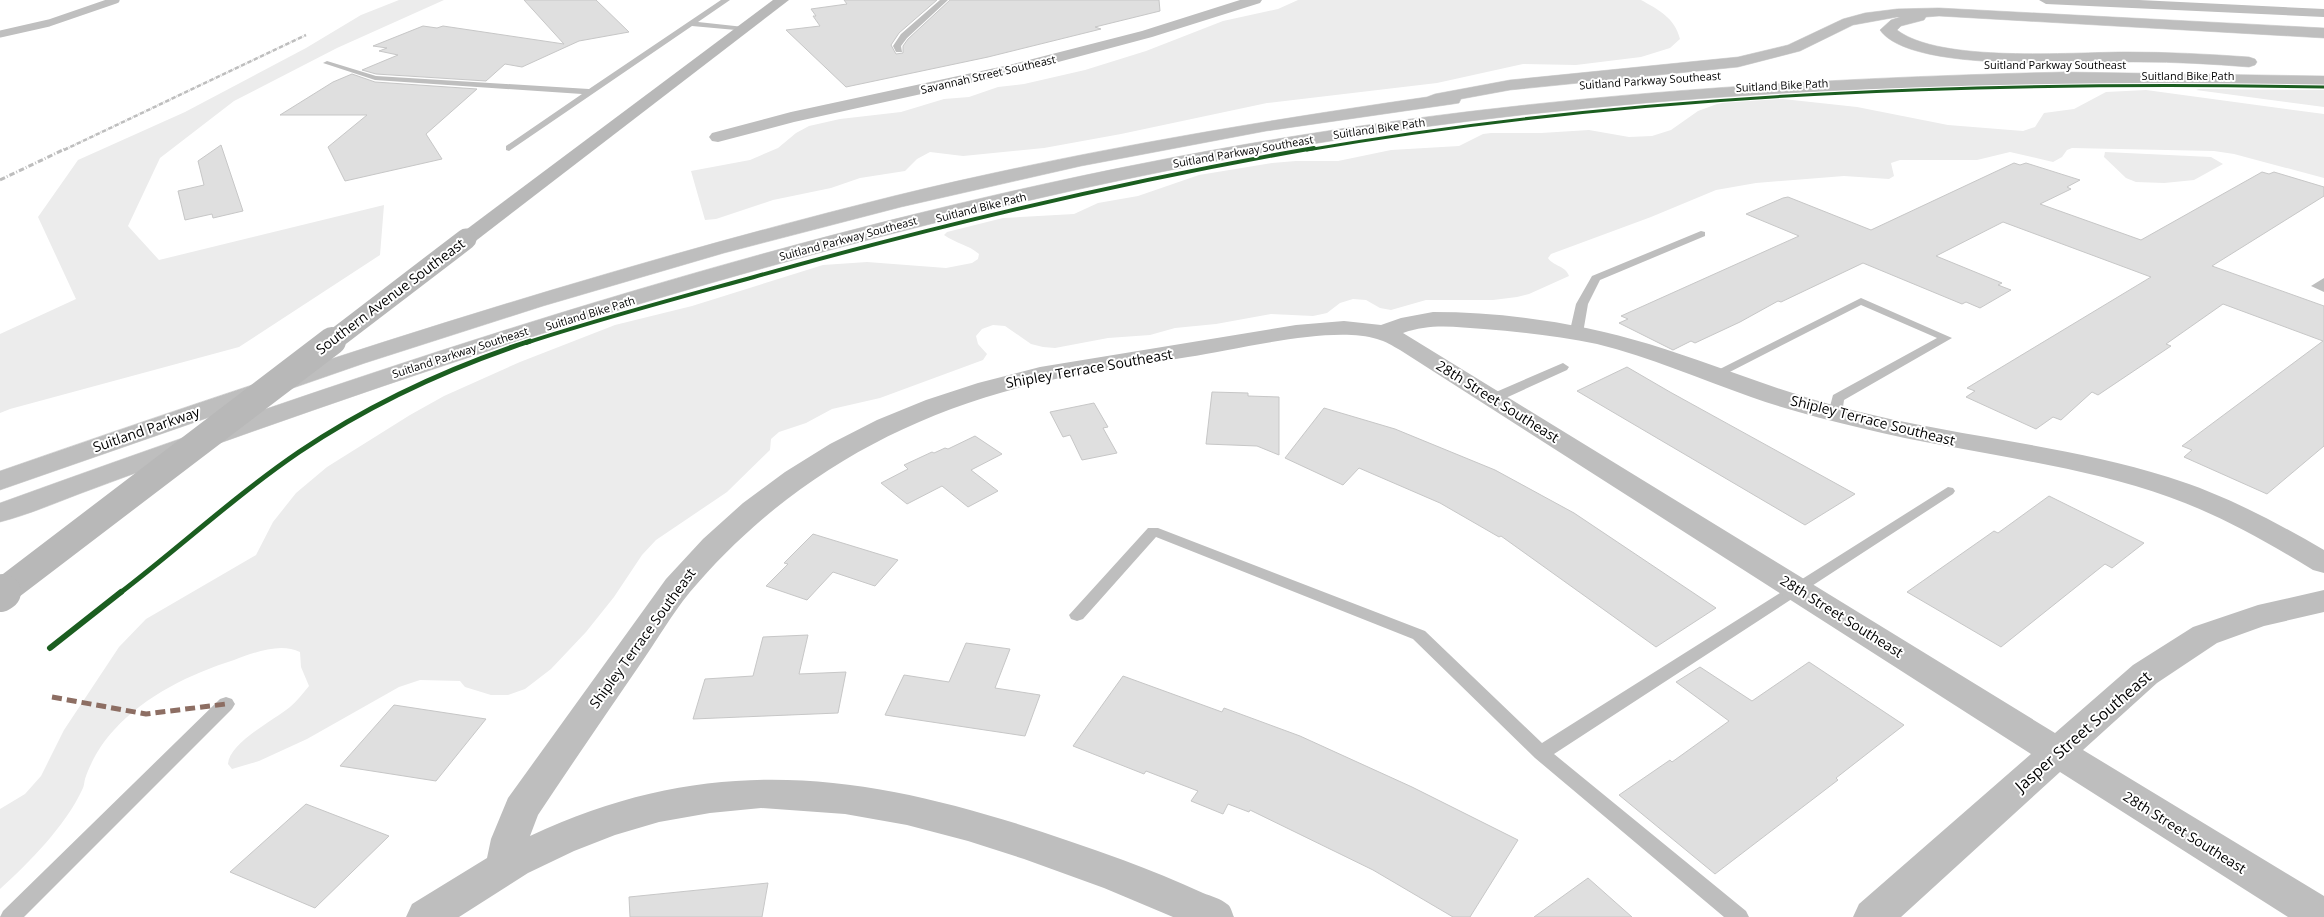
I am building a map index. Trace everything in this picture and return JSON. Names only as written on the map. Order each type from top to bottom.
[{"type":"main road","name":"Southern Avenue Southeast","points":[[0,594],[782,0]]},
{"type":"main road","points":[[2046,0],[2169,3],[2324,13]]},
{"type":"main road","name":"Savannah Street Southeast","points":[[718,138],[791,117],[1011,70],[1148,34],[1244,1]]},
{"type":"main road","points":[[1377,109],[1510,85],[1738,62],[1782,52],[1848,22],[1885,14],[1939,12],[2324,33]]},
{"type":"main road","points":[[1987,16],[1916,18],[1896,23],[1888,30],[1898,40],[1914,46],[1968,56],[2204,58],[2305,67]]},
{"type":"main road","name":"Suitland Parkway Southeast","points":[[292,378],[440,330],[634,271],[876,206],[1017,173],[1160,144],[1377,109],[1591,84],[1827,69],[2047,64],[2324,68]]},
{"type":"main road","name":"Suitland Parkway Southeast","points":[[227,430],[550,323],[782,255],[924,218],[1030,194],[1284,143],[1499,112],[1633,98],[1796,86],[1890,81],[2050,78],[2324,81]]},
{"type":"main road","name":"Shipley Terrace Southeast","points":[[504,867],[510,839],[522,809],[677,586],[705,554],[748,512],[827,457],[859,439],[912,414],[1000,384],[1042,374],[1264,338],[1369,330],[1420,319],[1516,324],[1577,333],[1616,342],[1811,408],[1835,414],[1913,433],[2092,466],[2160,484],[2213,504],[2280,537],[2324,563]]},
{"type":"main road","name":"28th Street Southeast","points":[[1369,330],[1409,345],[2058,753],[2323,917]]},
{"type":"main road","name":"Suitland Parkway","points":[[0,481],[292,378]]},
{"type":"main road","name":"Suitland Parkway","points":[[0,513],[227,430]]},
{"type":"main road","name":"Jasper Street Southeast","points":[[1873,917],[2145,674],[2205,635],[2258,616],[2324,601]]},
{"type":"main road","points":[[426,917],[473,884],[577,831],[656,806],[746,794],[812,794],[883,805],[956,822],[1009,837],[1113,874],[1214,917]]},
{"type":"lane","points":[[509,148],[726,0]]},
{"type":"lane","points":[[899,50],[897,46],[904,36],[944,0]]},
{"type":"lane","points":[[690,24],[744,29]]},
{"type":"lane","points":[[327,63],[374,78],[591,92]]},
{"type":"lane","points":[[1577,333],[1577,318],[1588,288],[1596,278],[1701,234]]},
{"type":"lane","points":[[2324,281],[2317,286],[2324,289]]},
{"type":"lane","points":[[1714,375],[1861,301],[1946,338],[1838,398],[1835,414]]},
{"type":"lane","points":[[1494,398],[1563,366]]},
{"type":"lane","points":[[1541,754],[1948,491]]},
{"type":"lane","points":[[1077,615],[1153,532],[1419,635],[1541,754],[1739,917]]},
{"type":"lane","points":[[10,917],[226,704]]},
{"type":"shaded area","points":[[399,0],[444,0],[337,48],[234,101],[160,158],[128,226],[159,260],[384,205],[380,255],[239,347],[0,413],[0,334],[76,299],[38,217],[78,160],[185,112],[306,48],[361,15]]},
{"type":"shaded area","points":[[1298,0],[1641,0],[1660,11],[1670,20],[1680,39],[1670,48],[1641,57],[1576,65],[1523,64],[1437,83],[1267,103],[1121,134],[1044,148],[963,156],[930,152],[917,159],[905,171],[860,178],[831,188],[773,200],[716,219],[705,220],[691,171],[750,160],[778,148],[796,133],[809,126],[840,119],[901,112],[944,99],[969,97],[998,87],[1024,84],[1085,70],[1146,51],[1223,21],[1278,9]]},
{"type":"shaded area","points":[[2146,90],[2324,114],[2324,178],[2234,154],[2214,151],[2072,148],[2053,162],[2010,152],[1977,160],[1900,160],[1891,163],[1894,176],[1889,179],[1844,176],[1756,183],[1716,190],[1651,217],[1551,254],[1548,258],[1550,261],[1565,270],[1569,276],[1529,294],[1517,297],[1493,300],[1426,300],[1391,310],[1380,308],[1366,300],[1353,299],[1340,303],[1327,313],[1313,316],[1271,314],[1216,324],[1175,328],[1150,335],[1108,338],[1055,348],[1031,344],[1005,326],[993,325],[982,329],[976,336],[978,344],[987,354],[983,360],[880,398],[832,409],[806,423],[779,432],[771,439],[770,450],[727,492],[656,540],[642,555],[614,597],[586,632],[551,669],[525,689],[508,695],[491,695],[465,687],[460,681],[420,680],[399,687],[307,739],[259,761],[232,769],[228,764],[230,756],[236,748],[253,732],[290,707],[309,686],[301,667],[300,652],[292,649],[275,648],[258,652],[201,672],[154,696],[140,706],[110,735],[93,760],[83,789],[67,817],[23,867],[0,889],[0,809],[25,794],[41,776],[64,730],[119,647],[146,619],[256,555],[273,522],[296,493],[327,467],[444,396],[520,362],[615,325],[692,306],[823,265],[867,262],[946,268],[972,263],[978,259],[979,254],[944,235],[947,232],[1003,218],[1074,214],[1098,203],[1138,196],[1199,175],[1272,163],[1338,161],[1391,150],[1459,146],[1483,134],[1491,133],[1541,133],[1589,130],[1629,137],[1652,136],[1671,130],[1698,111],[1717,104],[1739,100],[1783,99],[1857,107],[1948,125],[2023,131],[2035,127],[2044,113],[2074,109],[2106,92]]},
{"type":"shaded area","points":[[2196,90],[2324,90],[2324,107]]},
{"type":"shaded area","points":[[2105,152],[2211,157],[2223,164],[2194,180],[2164,183],[2136,182],[2126,178],[2104,157]]},
{"type":"building","points":[[524,0],[596,0],[629,32],[579,41],[522,67],[505,64],[486,81],[376,74],[362,70],[398,55],[379,51],[387,48],[373,46],[423,26],[437,28],[443,26],[564,44]]},
{"type":"building","points":[[844,0],[937,0],[899,33],[891,45],[896,54],[903,53],[903,46],[908,39],[950,0],[1159,0],[1160,11],[1095,27],[1101,29],[988,57],[846,87],[786,30],[820,26],[813,16],[816,16],[811,9],[847,4]]},
{"type":"building","points":[[352,74],[375,82],[477,89],[426,134],[442,159],[345,181],[328,147],[367,115],[280,115],[333,82]]},
{"type":"building","points":[[221,145],[243,211],[213,218],[212,214],[185,220],[178,191],[204,185],[198,161]]},
{"type":"building","points":[[2014,163],[2020,165],[2026,163],[2080,180],[2067,187],[2071,189],[2040,204],[2141,240],[2262,172],[2269,174],[2274,172],[2324,187],[2324,196],[2212,266],[2324,306],[2324,446],[2267,494],[2184,457],[2192,450],[2182,446],[2323,341],[2223,304],[2166,344],[2171,346],[2098,395],[2092,392],[2061,420],[2053,417],[2036,429],[1966,397],[1975,391],[1967,388],[2151,277],[2003,222],[1936,256],[2002,283],[1998,285],[2011,290],[1980,308],[1966,302],[1962,304],[1863,263],[1781,302],[1778,301],[1740,322],[1695,343],[1691,341],[1673,350],[1619,323],[1628,319],[1621,316],[1799,236],[1746,214],[1783,198],[1788,197],[1871,230]]},
{"type":"building","points":[[1627,367],[1855,494],[1805,525],[1577,391]]},
{"type":"building","points":[[1212,392],[1248,393],[1248,396],[1279,397],[1279,455],[1257,446],[1206,444]]},
{"type":"building","points":[[1094,403],[1108,427],[1103,428],[1117,453],[1082,460],[1070,435],[1063,437],[1050,412]]},
{"type":"building","points":[[1324,408],[1395,429],[1495,470],[1574,513],[1716,608],[1656,647],[1501,536],[1499,537],[1440,503],[1359,468],[1343,485],[1285,458]]},
{"type":"building","points":[[975,436],[1002,454],[971,470],[998,491],[968,507],[942,486],[907,504],[881,483],[908,469],[904,465],[932,452],[934,453],[945,448],[948,449]]},
{"type":"building","points":[[2049,496],[2144,543],[2112,568],[2105,564],[2001,647],[1907,592],[1994,531],[1998,533]]},
{"type":"building","points":[[813,534],[898,560],[875,586],[833,572],[807,600],[766,586],[788,564],[784,563]]},
{"type":"building","points":[[808,635],[799,674],[846,672],[838,713],[693,719],[705,679],[753,676],[763,637]]},
{"type":"building","points":[[966,643],[1010,649],[995,688],[1040,695],[1025,736],[885,715],[904,675],[949,682]]},
{"type":"building","points":[[1809,662],[1904,725],[1836,778],[1838,780],[1715,874],[1619,795],[1670,760],[1672,762],[1729,721],[1676,682],[1700,667],[1752,701]]},
{"type":"building","points":[[1123,676],[1222,712],[1224,708],[1300,736],[1412,787],[1518,840],[1470,917],[1453,917],[1373,870],[1250,810],[1249,812],[1228,804],[1223,814],[1191,801],[1198,791],[1146,771],[1144,774],[1073,746]]},
{"type":"building","points":[[394,705],[486,719],[436,781],[340,766]]},
{"type":"building","points":[[306,804],[389,836],[315,908],[230,872]]},
{"type":"building","points":[[1588,878],[1632,917],[1534,917]]},
{"type":"building","points":[[768,883],[762,917],[630,917],[629,897]]},
{"type":"waterway","points":[[0,34],[49,23],[116,0]]},
{"type":"railway","points":[[64,150],[306,35]]},
{"type":"railway","points":[[0,180],[67,148]]},
{"type":"marked path","points":[[52,697],[146,714],[226,704]]},
{"type":"cycle path","name":"Suitland Bike Path","points":[[50,648],[282,464],[348,421],[414,386],[491,355],[588,323],[788,267],[974,219],[1162,176],[1257,158],[1447,128],[1640,106],[1835,92],[1933,88],[2128,85],[2324,87]]}]
